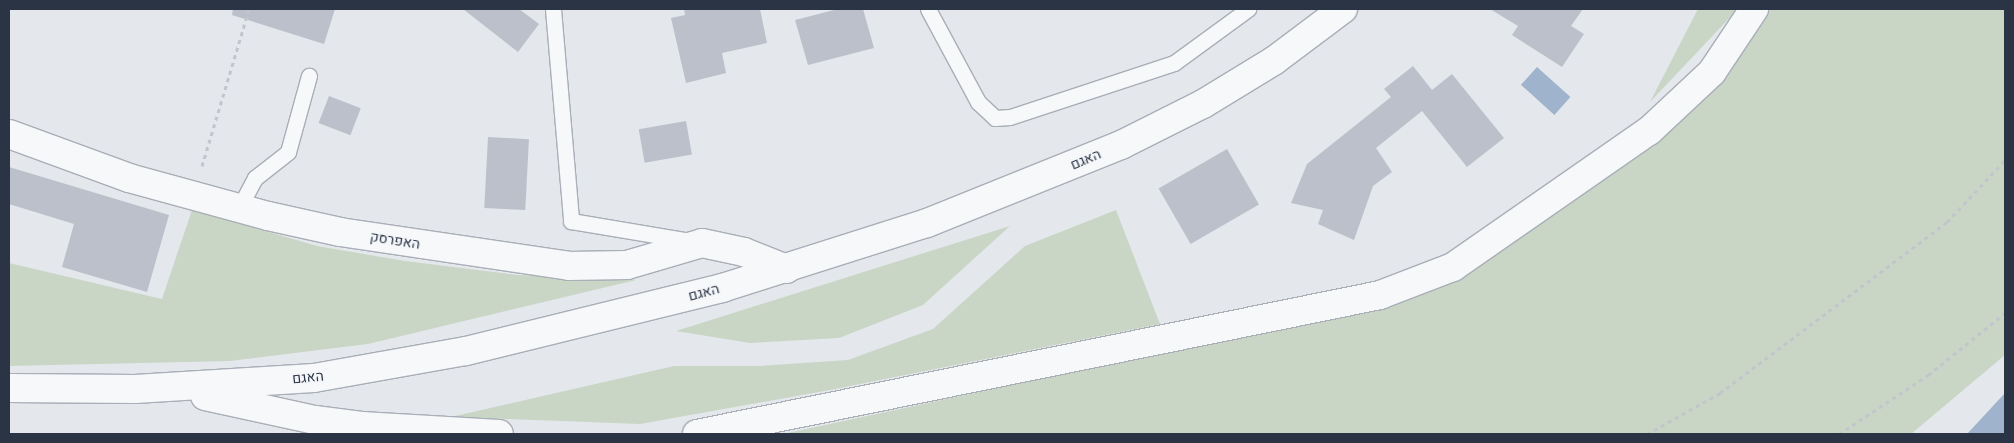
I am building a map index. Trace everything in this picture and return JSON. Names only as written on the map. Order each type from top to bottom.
[{"type":"street","name":"האגם","points":[[9,388],[182,387],[314,378],[410,362],[574,326],[787,269],[966,209],[1121,145],[1203,104],[1275,60],[1344,9]]},
{"type":"street","points":[[697,434],[1380,295],[1453,267],[1649,131],[1712,72],[1754,9]]},
{"type":"street","name":"האפרסק","points":[[9,134],[129,178],[239,208],[340,232],[570,266],[627,265],[702,243],[744,252],[787,269]]},
{"type":"street","points":[[182,387],[201,395],[315,420],[362,426],[499,434]]},
{"type":"lane","points":[[553,9],[570,221],[702,243]]},
{"type":"lane","points":[[928,9],[978,102],[995,118],[1010,117],[1174,63],[1248,9]]},
{"type":"lane","points":[[239,208],[255,178],[288,152],[309,76]]},
{"type":"path","points":[[194,196],[249,9]]},
{"type":"path","points":[[1647,434],[1720,393],[1947,222],[2005,160]]},
{"type":"path","points":[[1839,434],[1928,375],[2005,313]]},
{"type":"green space","points":[[1698,9],[1738,9],[1650,102]]},
{"type":"green space","points":[[1767,9],[2005,9],[2005,355],[1911,434],[783,434],[1264,331],[1439,288],[1623,167],[1731,65]]},
{"type":"green space","points":[[192,210],[317,246],[405,261],[518,275],[636,280],[368,344],[230,361],[9,366],[9,263],[162,299]]},
{"type":"green space","points":[[1116,210],[1160,324],[830,390],[640,424],[451,417],[674,366],[760,366],[848,360],[933,329],[1025,246]]},
{"type":"green space","points":[[1010,226],[923,305],[839,338],[750,343],[676,331]]},
{"type":"water","points":[[1537,67],[1570,97],[1554,115],[1521,85]]},
{"type":"water","points":[[2005,393],[2005,434],[1967,434]]},
{"type":"building","points":[[233,9],[335,9],[324,44],[232,15]]},
{"type":"building","points":[[463,9],[519,9],[539,24],[518,52]]},
{"type":"building","points":[[684,9],[760,9],[767,43],[722,53],[726,73],[686,83],[671,18],[685,15]]},
{"type":"building","points":[[838,9],[863,9],[874,48],[808,65],[795,20]]},
{"type":"building","points":[[1490,9],[1583,9],[1571,26],[1584,34],[1562,67],[1512,35],[1518,26]]},
{"type":"building","points":[[1413,66],[1432,90],[1452,74],[1504,138],[1467,167],[1422,111],[1376,148],[1392,172],[1373,186],[1354,240],[1318,224],[1323,210],[1291,203],[1307,164],[1391,97],[1384,89]]},
{"type":"building","points":[[329,96],[361,108],[350,135],[319,123]]},
{"type":"building","points":[[686,121],[692,154],[645,163],[639,129]]},
{"type":"building","points":[[488,137],[529,139],[525,210],[484,208]]},
{"type":"building","points":[[1227,149],[1259,204],[1191,244],[1159,188]]},
{"type":"building","points":[[9,167],[169,215],[147,292],[62,267],[74,224],[9,204]]}]
